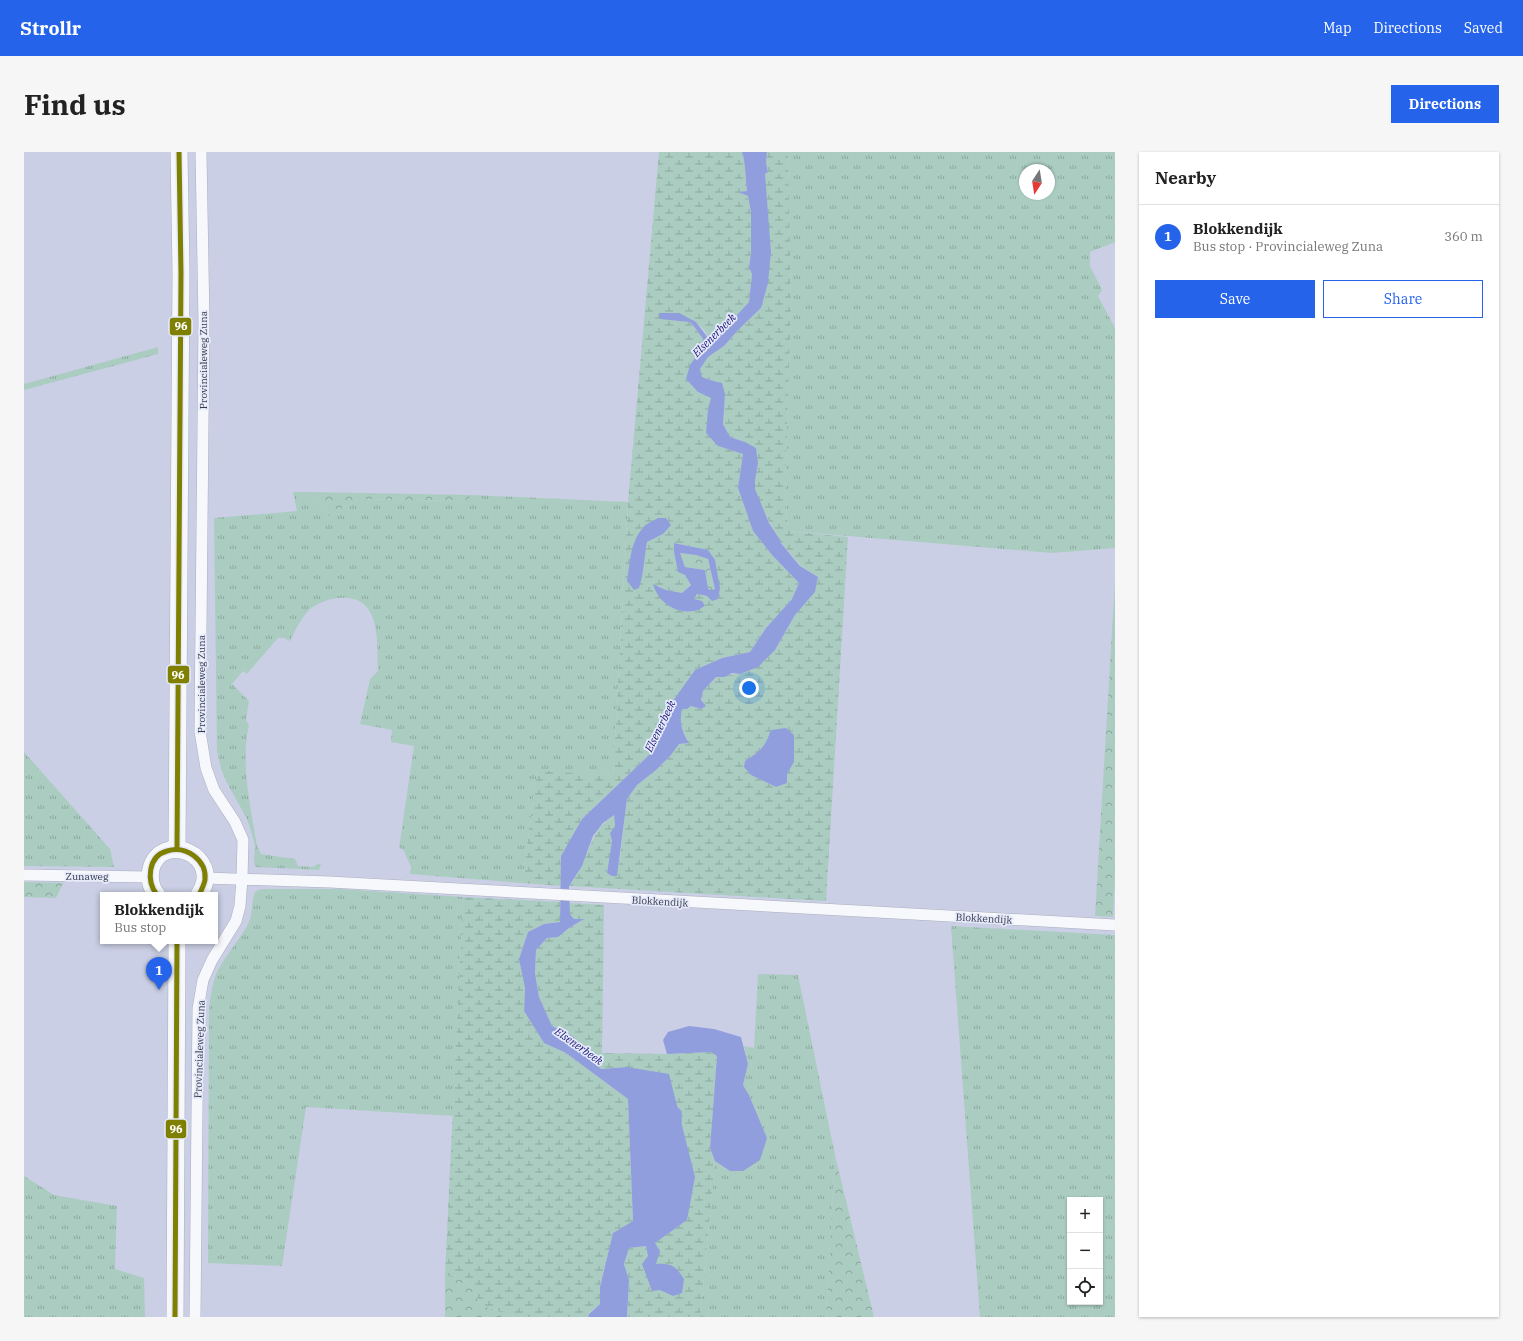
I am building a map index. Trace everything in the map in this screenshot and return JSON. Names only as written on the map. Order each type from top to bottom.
[{"type":"main road","points":[[177,849],[181,281],[179,152]]},
{"type":"main road","points":[[154,892],[152,889],[149,877],[152,866],[156,859],[165,852],[177,849],[190,852],[199,859],[204,868],[205,878],[201,892]]},
{"type":"main road","points":[[175,1317],[177,944]]},
{"type":"street","name":"Provincialeweg Zuna","points":[[195,1317],[198,1009],[203,980],[212,960],[236,921],[240,906],[243,840],[235,822],[214,790],[206,768],[200,731],[204,322],[201,152]]},
{"type":"street","name":"Zunaweg","points":[[24,876],[149,877]]},
{"type":"street","name":"Blokkendijk","points":[[205,878],[330,882],[1115,925]]},
{"type":"green space","points":[[659,152],[742,152],[747,191],[739,192],[748,196],[751,212],[751,253],[749,266],[752,274],[749,302],[723,330],[709,339],[705,331],[696,322],[661,319],[689,322],[703,339],[701,349],[690,365],[698,392],[712,398],[708,410],[718,446],[743,454],[738,488],[753,531],[772,555],[799,583],[792,599],[766,628],[750,652],[722,658],[695,670],[665,712],[664,721],[649,755],[582,819],[561,856],[561,886],[522,883],[537,770],[613,776],[628,502]],"holes":[[[642,528],[663,534],[647,542],[643,563]],[[674,543],[694,547],[715,560],[718,599],[697,594],[694,599],[654,588],[659,586],[666,590],[682,593],[691,584],[676,564]]]},
{"type":"green space","points":[[767,152],[788,152],[791,305],[785,495],[788,531],[848,537],[826,901],[569,886],[581,868],[597,832],[601,826],[614,815],[615,826],[610,833],[612,841],[607,873],[619,865],[627,799],[637,785],[656,770],[671,755],[679,744],[689,743],[682,726],[682,709],[691,706],[701,709],[706,706],[701,700],[703,691],[716,677],[740,674],[775,650],[795,615],[815,592],[818,577],[801,566],[772,532],[780,541],[763,509],[755,489],[754,483],[758,464],[745,442],[730,437],[723,424],[725,394],[713,381],[702,377],[700,369],[708,357],[724,346],[761,308],[765,174],[768,172],[766,163]],"holes":[[[765,746],[794,762],[787,774],[776,787],[751,775],[745,761]]]},
{"type":"green space","points":[[788,152],[1115,152],[1115,242],[1090,252],[1090,266],[1102,290],[1098,296],[1115,328],[1115,548],[1052,553],[788,531],[785,495],[791,305]]},
{"type":"green space","points":[[158,347],[158,354],[24,390],[24,384]]},
{"type":"green space","points":[[293,492],[308,492],[317,505],[323,503],[329,516],[358,499],[466,501],[472,495],[628,502],[613,776],[537,771],[522,883],[410,874],[411,867],[403,849],[399,848],[414,746],[391,742],[392,730],[360,724],[370,679],[378,671],[376,634],[374,620],[366,606],[351,598],[324,601],[309,610],[290,641],[284,638],[278,638],[247,674],[243,671],[232,684],[249,701],[246,720],[249,725],[246,770],[249,801],[257,846],[261,854],[295,859],[298,866],[313,867],[321,864],[319,870],[255,867],[255,846],[251,831],[247,819],[226,781],[221,769],[217,750],[214,518],[297,511]]},
{"type":"green space","points":[[308,492],[472,495],[466,501],[358,499],[329,516],[323,503],[317,505]]},
{"type":"green space","points":[[680,553],[696,555],[708,559],[715,589],[712,591],[707,589],[705,570],[685,567]]},
{"type":"green space","points":[[1115,581],[1115,880],[1113,917],[1095,916]]},
{"type":"green space","points":[[24,752],[110,849],[114,867],[24,866]]},
{"type":"green space","points":[[24,882],[63,883],[56,898],[24,897]]},
{"type":"green space","points":[[261,889],[340,889],[463,897],[453,1116],[306,1107],[282,1266],[208,1263],[209,1011],[211,996],[217,972],[249,922],[255,892]]},
{"type":"green space","points":[[463,897],[560,902],[560,922],[544,924],[528,932],[519,959],[525,988],[524,1011],[544,1043],[566,1053],[628,1099],[633,1221],[613,1233],[600,1286],[600,1304],[589,1313],[588,1317],[515,1317],[481,1305],[468,1282],[445,1275]]},
{"type":"green space","points":[[569,903],[604,905],[602,1053],[667,1054],[711,1052],[717,1056],[710,1148],[715,1161],[700,1317],[627,1317],[629,1280],[624,1264],[629,1248],[646,1246],[648,1256],[656,1264],[655,1243],[687,1220],[627,1067],[601,1069],[579,1051],[574,1037],[552,1026],[539,997],[535,973],[536,950],[547,938],[558,937],[569,928],[583,920],[574,919],[570,914]]},
{"type":"green space","points":[[951,926],[1115,935],[1115,1317],[980,1317]]},
{"type":"green space","points":[[758,974],[798,975],[835,1155],[826,1317],[700,1317],[715,1161],[730,1171],[767,1138],[749,1095],[743,1085],[748,1064],[744,1046],[754,1048]]},
{"type":"green space","points":[[835,1155],[874,1317],[826,1317]]},
{"type":"green space","points":[[24,1176],[54,1195],[117,1206],[115,1269],[144,1278],[145,1317],[24,1317]]},
{"type":"green space","points":[[445,1275],[468,1282],[481,1305],[515,1317],[445,1317]]},
{"type":"water","points":[[742,152],[767,152],[766,163],[768,172],[765,174],[771,252],[768,283],[761,308],[724,346],[708,357],[700,369],[702,377],[722,383],[725,394],[723,424],[730,437],[745,442],[756,448],[758,464],[755,489],[769,523],[782,543],[780,542],[800,566],[818,577],[815,592],[795,615],[775,650],[758,667],[740,674],[732,673],[725,677],[716,677],[703,691],[701,700],[706,706],[701,709],[691,706],[687,709],[682,709],[682,727],[689,743],[679,744],[671,755],[656,770],[637,785],[627,799],[617,876],[612,876],[607,873],[612,841],[610,833],[615,826],[614,815],[603,823],[593,836],[582,866],[569,886],[570,914],[574,919],[584,919],[558,937],[547,938],[536,950],[535,973],[539,997],[552,1026],[574,1037],[579,1051],[601,1069],[627,1067],[669,1074],[695,1177],[687,1220],[655,1243],[660,1251],[656,1264],[666,1264],[676,1268],[684,1279],[682,1293],[673,1296],[660,1290],[652,1291],[642,1264],[648,1256],[646,1246],[629,1248],[624,1264],[629,1280],[627,1317],[588,1317],[589,1314],[600,1304],[600,1287],[613,1233],[633,1221],[628,1099],[566,1053],[544,1043],[524,1011],[525,988],[519,959],[528,932],[544,924],[560,922],[561,856],[582,819],[649,755],[664,721],[665,712],[695,670],[722,658],[750,652],[766,628],[792,599],[799,583],[772,555],[753,531],[738,488],[743,454],[718,446],[706,433],[708,410],[711,398],[698,392],[686,379],[690,365],[701,349],[703,339],[689,322],[660,319],[659,313],[679,313],[696,322],[709,339],[723,330],[749,302],[752,274],[749,267],[751,253],[751,212],[748,196],[738,192],[747,191]]},
{"type":"water","points":[[658,518],[666,518],[671,525],[663,534],[647,542],[641,582],[639,588],[634,590],[627,581],[635,541],[643,527]]},
{"type":"water","points":[[674,543],[708,550],[715,560],[720,588],[718,599],[712,601],[707,596],[697,594],[694,599],[702,601],[705,606],[695,611],[680,611],[674,609],[663,601],[655,590],[653,584],[666,590],[682,593],[691,585],[685,575],[678,572],[674,552]],"holes":[[[680,553],[696,555],[708,559],[715,589],[708,589],[705,570],[685,567]]]},
{"type":"water","points":[[786,728],[794,735],[794,762],[787,774],[787,783],[776,787],[751,775],[744,767],[745,761],[762,748],[771,730]]},
{"type":"water","points":[[689,1026],[714,1029],[741,1037],[748,1064],[743,1085],[749,1095],[767,1138],[760,1160],[743,1171],[730,1171],[715,1161],[710,1148],[717,1056],[711,1052],[667,1054],[663,1040],[668,1032]]},
{"type":"waterway","name":"Elsenerbeek","points":[[676,1108],[680,1112],[680,1122]]},
{"type":"transit line","name":"96","points":[[177,849],[181,273],[179,152]]},
{"type":"transit line","name":"96","points":[[155,892],[150,876],[153,863],[161,854],[174,850],[188,852],[199,860],[203,866],[205,880],[200,892]]},
{"type":"transit line","name":"96","points":[[175,1317],[177,944]]},
{"type":"place","name":"Blokkendijk","points":[[159,990]]}]
